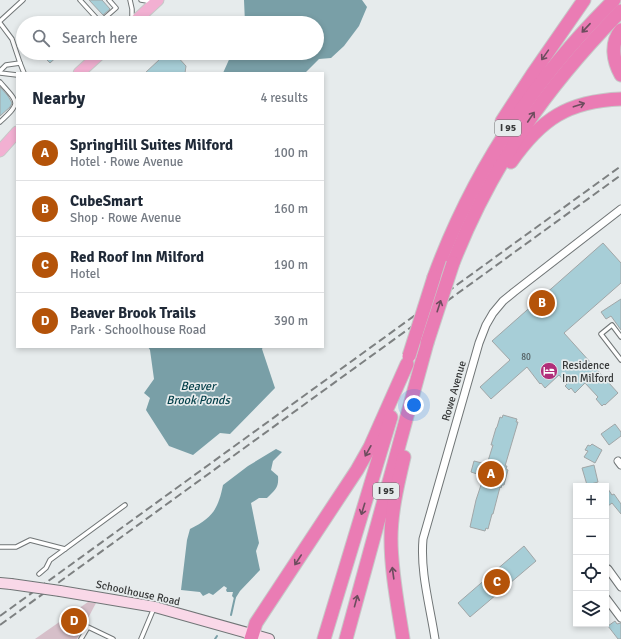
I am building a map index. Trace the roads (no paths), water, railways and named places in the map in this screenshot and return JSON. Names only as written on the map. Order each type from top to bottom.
[{"type":"highway","points":[[434,277],[458,207],[479,161],[518,96],[584,0]]},
{"type":"highway","name":"I 95","points":[[325,636],[408,360],[434,277],[451,233],[488,160],[512,122],[556,62],[585,29],[614,0]]},
{"type":"highway","name":"I 95","points":[[346,639],[427,343],[453,263],[483,197],[520,132],[565,72],[621,12]]},
{"type":"highway","points":[[621,30],[614,44],[614,52],[617,67],[621,75]]},
{"type":"highway","points":[[453,263],[506,169],[533,134],[548,121],[578,105],[598,100],[621,99]]},
{"type":"highway","points":[[251,637],[256,623],[357,470],[370,447],[408,360]]},
{"type":"highway","points":[[403,639],[392,566],[391,537],[396,497],[420,371]]},
{"type":"main road","points":[[140,16],[157,1]]},
{"type":"main road","points":[[80,72],[93,60]]},
{"type":"main road","points":[[0,151],[16,133]]},
{"type":"main road","name":"Schoolhouse Road","points":[[0,583],[60,591],[155,607],[251,637],[268,639]]},
{"type":"street","name":"Rowe Avenue","points":[[435,639],[423,570],[423,539],[475,357],[486,325],[503,301],[621,209]]},
{"type":"street","points":[[609,570],[621,588]]},
{"type":"street","points":[[609,602],[621,618]]},
{"type":"lane","points":[[16,52],[12,40],[0,22],[24,0]]},
{"type":"lane","points":[[80,0],[95,16]]},
{"type":"lane","points":[[107,16],[116,8],[109,0]]},
{"type":"lane","points":[[130,0],[132,16]]},
{"type":"lane","points":[[141,0],[157,1]]},
{"type":"lane","points":[[19,60],[24,72]]},
{"type":"lane","points":[[0,72],[6,65],[20,64]]},
{"type":"lane","points":[[18,72],[20,64]]},
{"type":"lane","points":[[0,72],[16,74]]},
{"type":"lane","points":[[0,82],[16,100],[13,110],[0,122]]},
{"type":"lane","points":[[621,337],[612,325],[601,334],[621,360]]},
{"type":"lane","points":[[39,574],[46,568],[50,560],[125,505]]},
{"type":"lane","points":[[0,547],[16,547],[30,540],[65,549]]},
{"type":"lane","points":[[141,639],[155,607]]},
{"type":"lane","points":[[81,639],[88,627],[112,639]]},
{"type":"water","points":[[244,0],[362,0],[367,7],[359,26],[344,46],[331,58],[324,59],[324,16],[245,16]]},
{"type":"water","points":[[229,60],[318,60],[306,72],[223,72]]},
{"type":"water","name":"Beaver Brook Ponds","points":[[149,348],[262,348],[275,388],[230,434],[220,433],[193,455],[169,446],[146,410],[150,398],[144,393],[154,379]]},
{"type":"water","points":[[276,449],[282,452],[273,461],[271,470],[278,476],[277,486],[267,498],[259,498],[251,503],[259,543],[256,551],[260,570],[240,591],[235,599],[232,596],[233,592],[227,592],[227,588],[224,586],[213,595],[209,593],[203,596],[200,592],[181,590],[187,540],[190,529],[204,521],[213,512],[219,501],[223,485],[248,466]]},
{"type":"waterway","points":[[231,615],[235,597]]},
{"type":"railway","points":[[0,616],[621,166]]},
{"type":"railway","points":[[0,625],[621,175]]},
{"type":"place","name":"CubeSmart","points":[[542,303]]},
{"type":"place","name":"Residence Inn Milford","points":[[549,371]]},
{"type":"place","name":"SpringHill Suites Milford","points":[[491,474]]},
{"type":"place","name":"Red Roof Inn Milford","points":[[497,582]]},
{"type":"place","name":"Beaver Brook Trails","points":[[74,621]]}]
